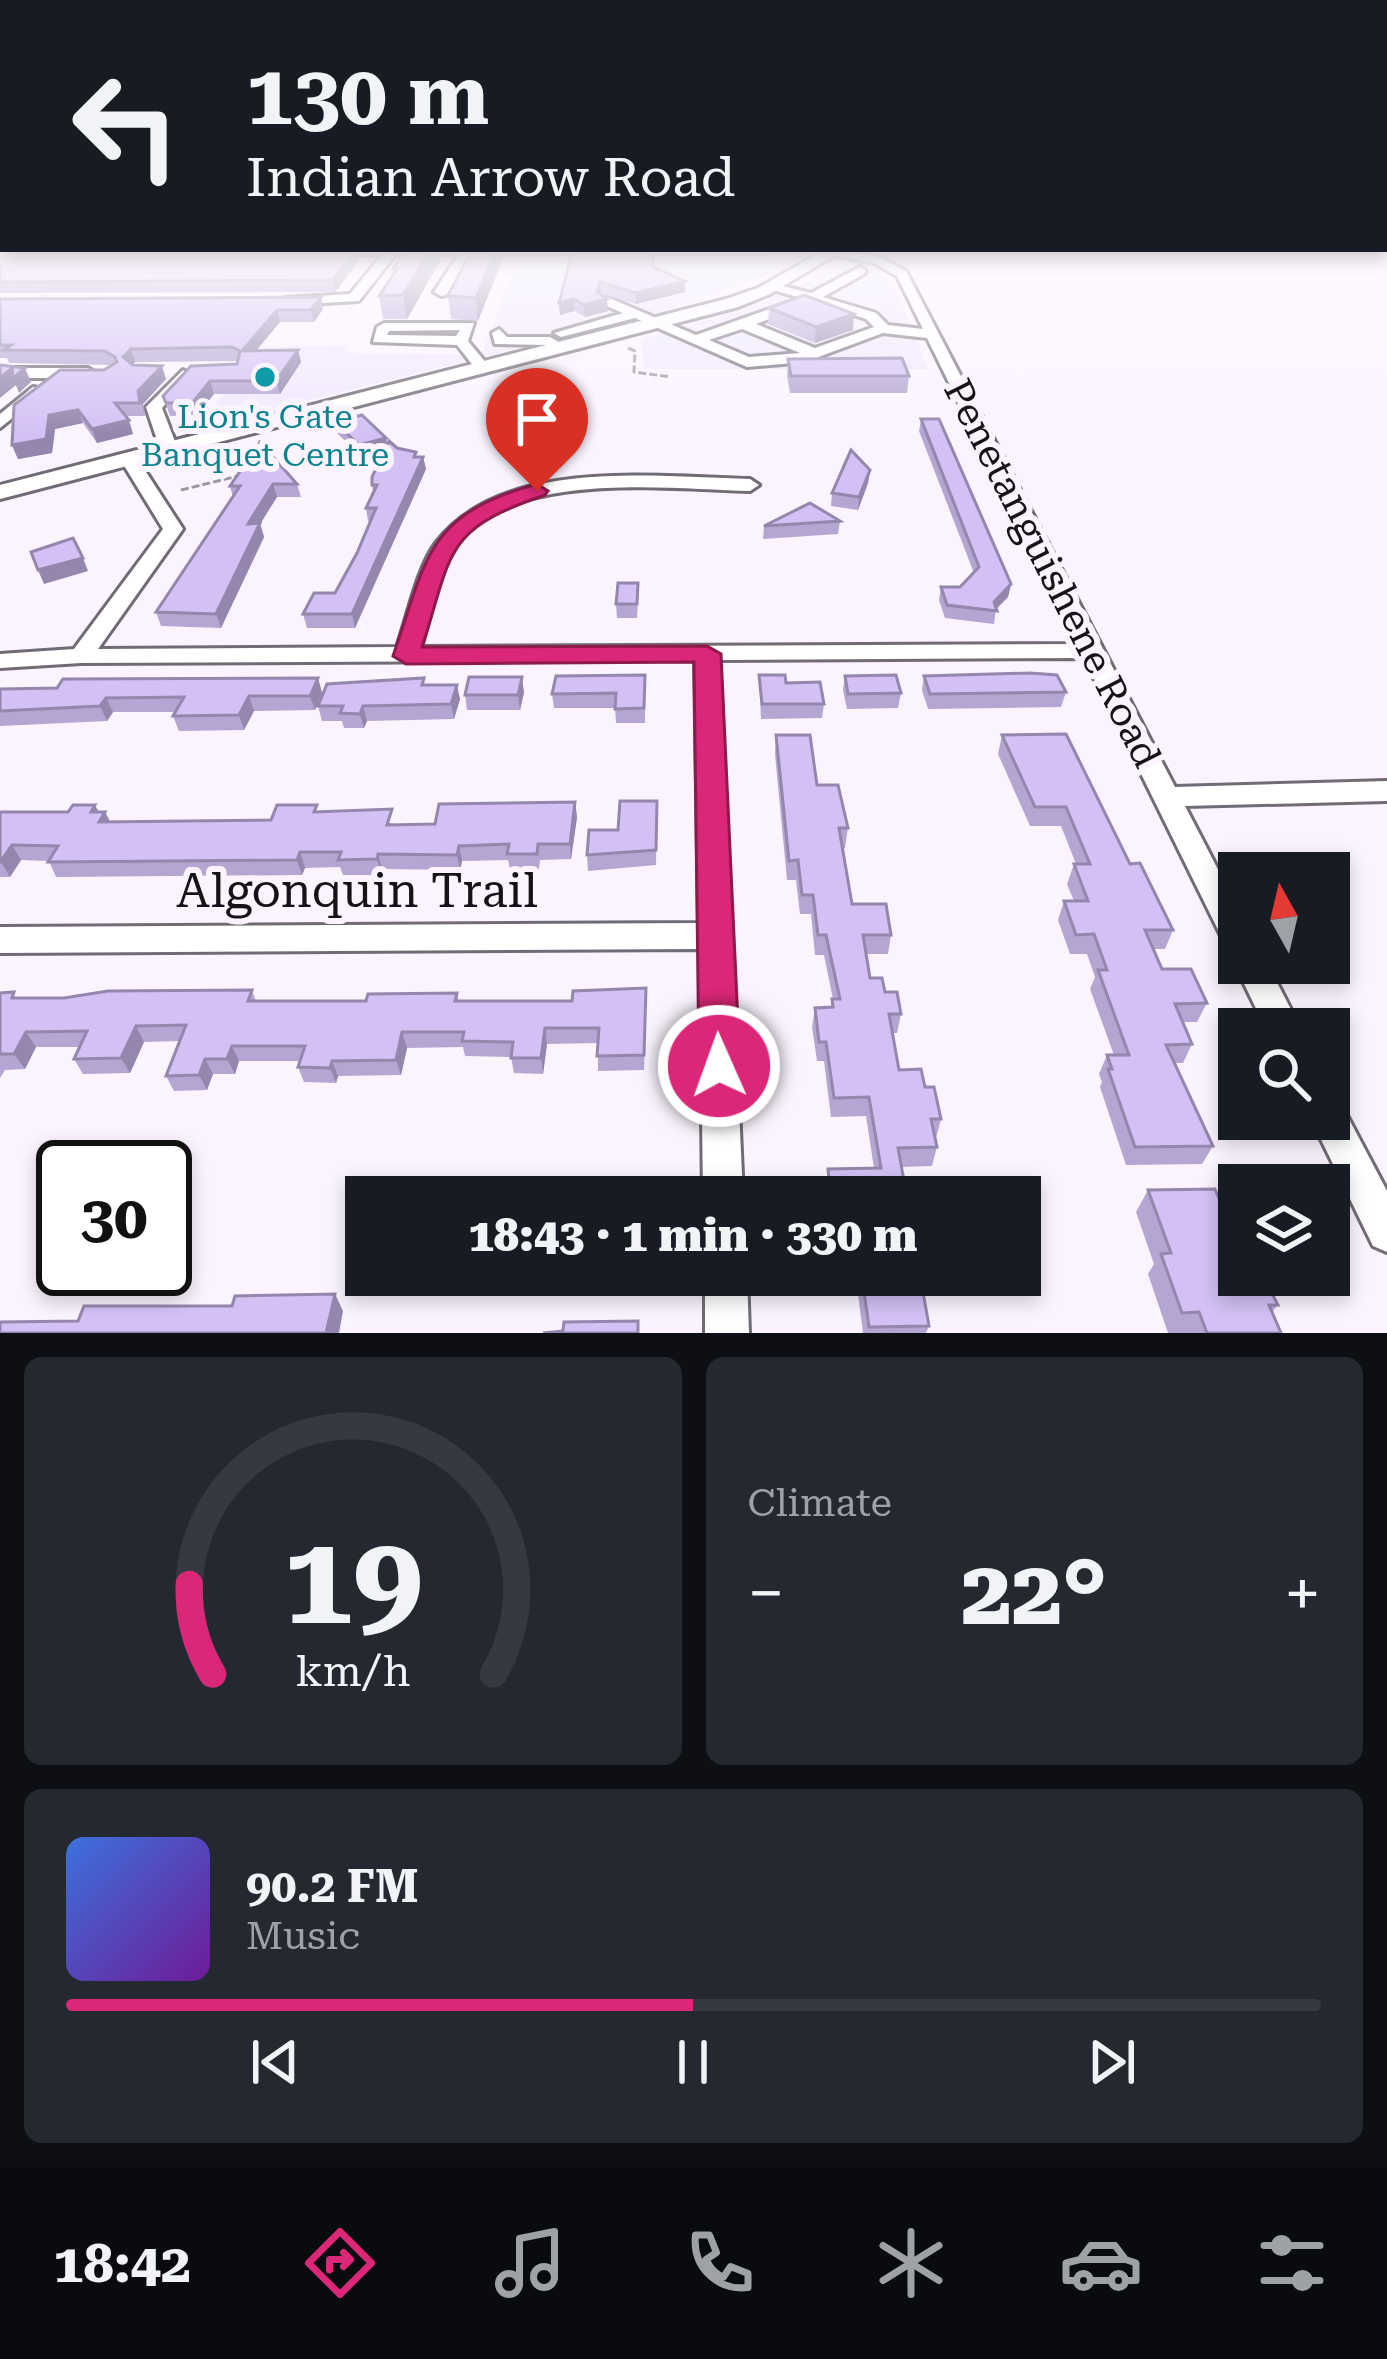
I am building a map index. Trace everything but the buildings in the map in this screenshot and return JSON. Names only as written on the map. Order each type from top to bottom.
[{"type":"main road","points":[[0,492],[483,369],[558,341],[607,337],[697,311]]},
{"type":"street","points":[[630,311],[747,362],[774,363],[816,354],[876,331]]},
{"type":"street","points":[[694,340],[781,311]]},
{"type":"street","points":[[813,311],[876,331],[932,334]]},
{"type":"street","points":[[856,311],[879,320],[876,331]]},
{"type":"street","name":"Penetanguishene Road","points":[[920,311],[1218,899]]},
{"type":"street","points":[[499,333],[500,340],[558,341],[636,314]]},
{"type":"street","points":[[544,321],[558,341]]},
{"type":"street","points":[[743,324],[816,354]]},
{"type":"street","points":[[461,341],[469,326],[384,327],[378,339],[461,341],[483,369]]},
{"type":"street","points":[[156,369],[212,369]]},
{"type":"street","points":[[169,449],[154,407],[189,369]]},
{"type":"street","points":[[0,373],[109,373]]},
{"type":"street","points":[[0,423],[58,373]]},
{"type":"street","points":[[81,656],[173,529],[130,460]]},
{"type":"street","points":[[406,656],[442,549],[452,533],[488,507],[569,486],[750,485]]},
{"type":"street","points":[[0,661],[81,656],[1092,651]]},
{"type":"street","points":[[707,654],[722,1176]]},
{"type":"street","points":[[1166,796],[1387,791]]},
{"type":"street","name":"Algonquin Trail","points":[[0,940],[716,936]]},
{"type":"street","points":[[1340,1140],[1387,1232]]},
{"type":"street","points":[[726,1296],[727,1333]]},
{"type":"path","points":[[607,337],[634,351],[634,372],[671,377]]},
{"type":"path","points":[[268,469],[312,459]]},
{"type":"path","points":[[181,490],[246,474]]},
{"type":"shaded area","points":[[498,311],[663,311],[194,429],[264,347],[348,345],[347,353],[481,355]]},
{"type":"shaded area","points":[[728,311],[905,311],[928,369],[644,369],[641,340]]},
{"type":"place","name":"Lion's Gate Banquet Centre","points":[[265,377]]},
{"type":"route","points":[[537,491],[488,507],[452,533],[442,549],[406,656],[707,654],[719,1066]]}]
